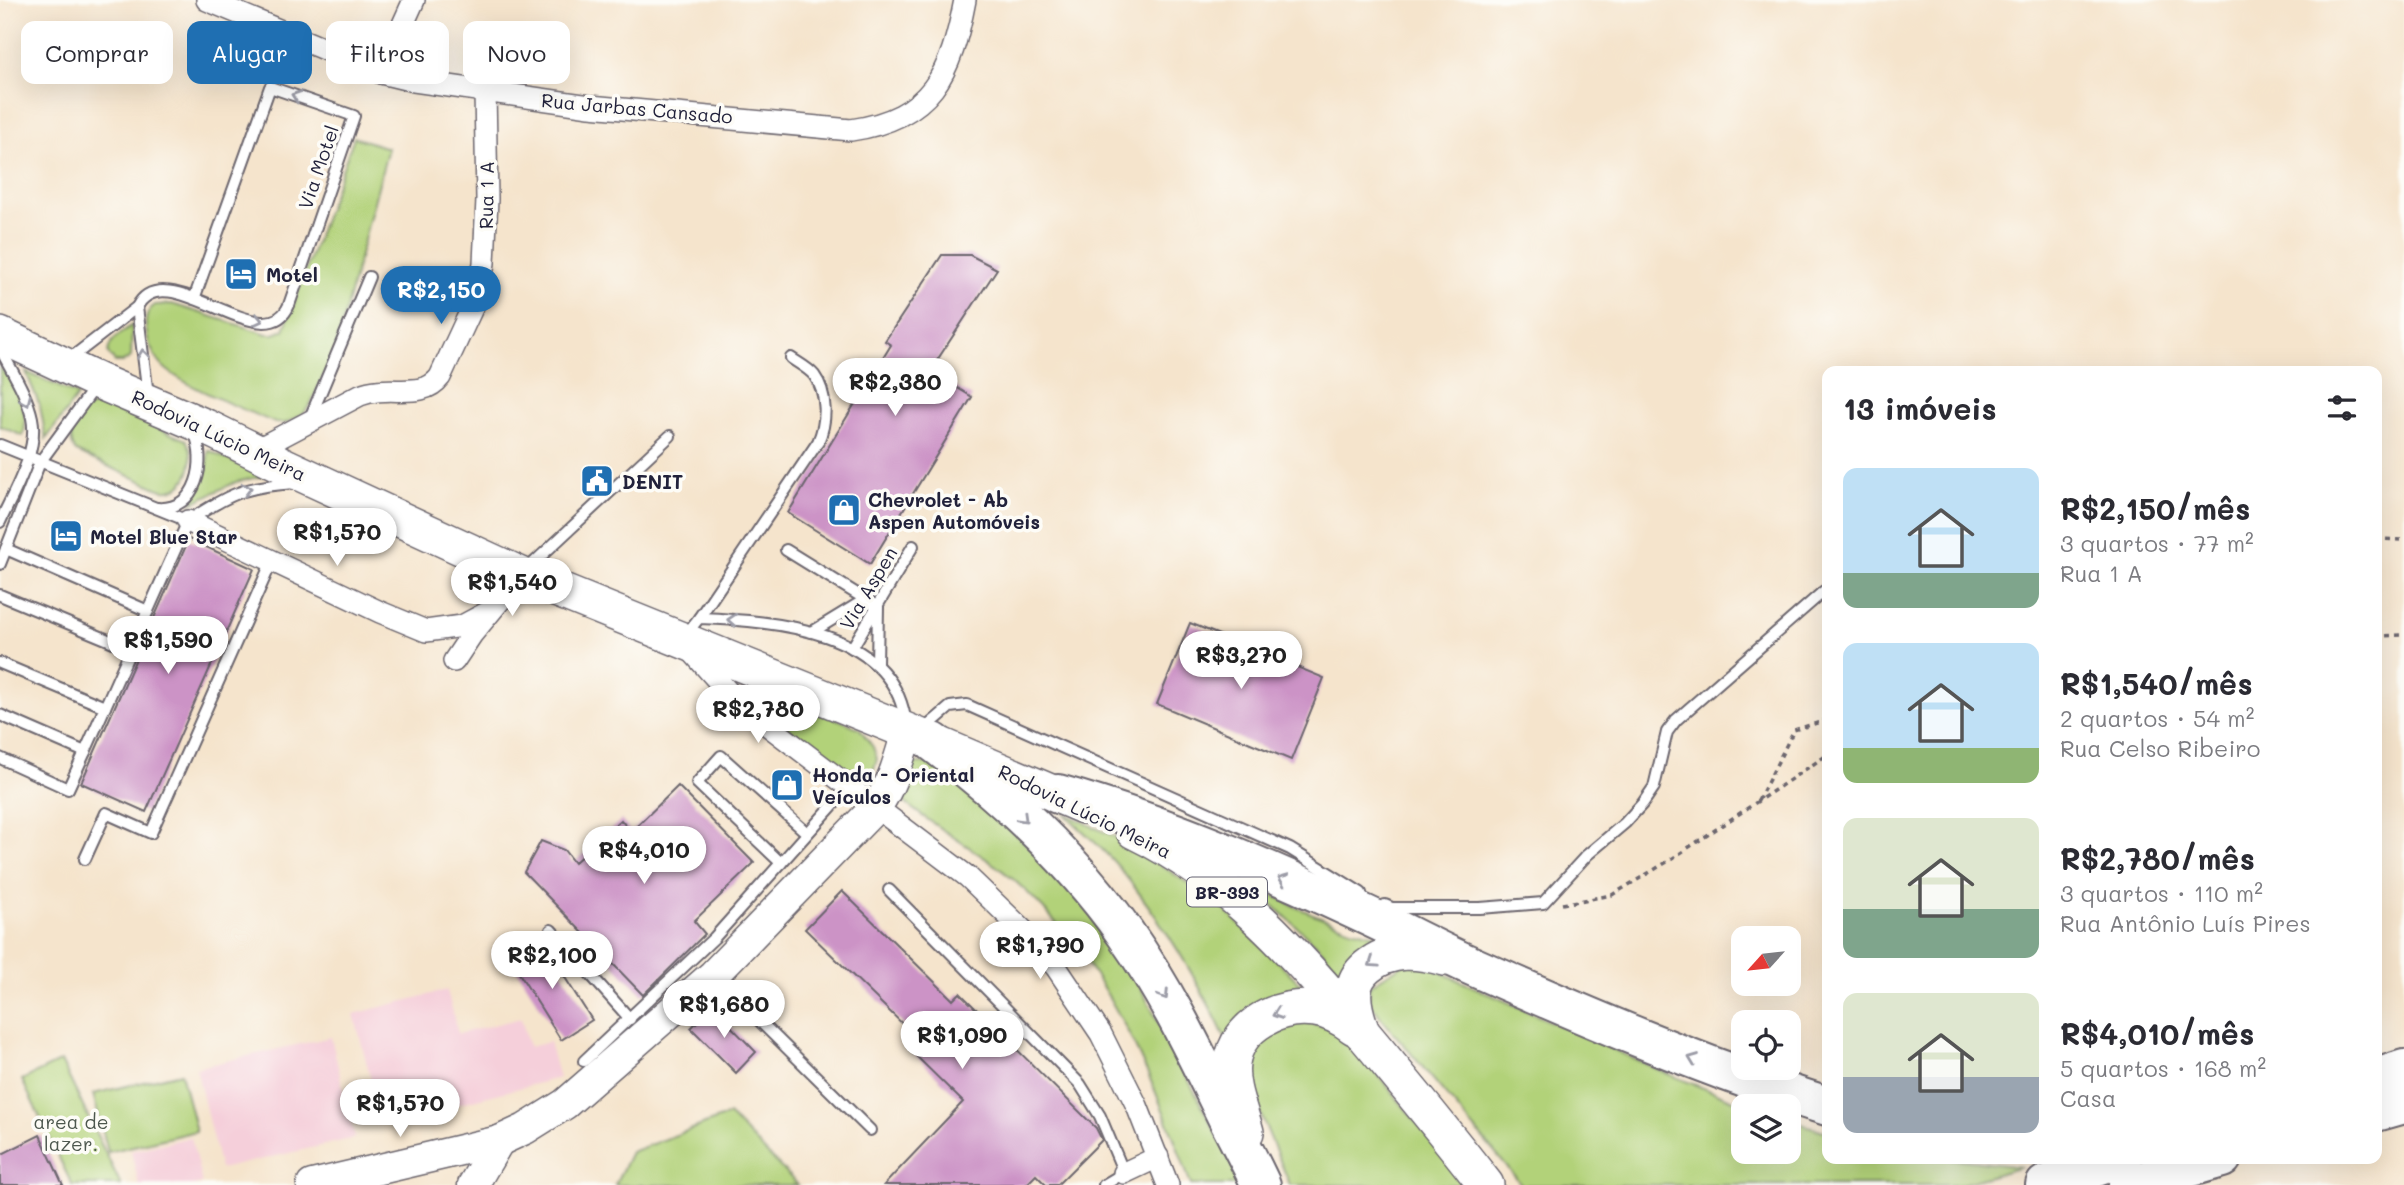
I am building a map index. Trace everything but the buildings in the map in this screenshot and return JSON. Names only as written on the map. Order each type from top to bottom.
[{"type":"highway","points":[[919,736],[962,764],[1024,818],[1068,863],[1124,932],[1181,1021],[1261,1184]]},
{"type":"highway","points":[[1058,794],[1183,835],[1390,917],[1462,961],[1684,1056],[1822,1104]]},
{"type":"highway","points":[[2382,1076],[2404,1069]]},
{"type":"highway","points":[[2382,1110],[2404,1104]]},
{"type":"highway","points":[[2045,1185],[2105,1164]]},
{"type":"highway","points":[[2128,1185],[2201,1164]]},
{"type":"main road","name":"Rodovia Lúcio Meira","points":[[0,335],[521,575],[690,628],[919,736],[1058,794],[1185,859],[1251,910],[1290,950],[1362,1033],[1486,1185]]},
{"type":"main road","points":[[1362,1033],[1354,1006],[1354,990],[1356,980],[1372,962],[1407,951],[1462,961]]},
{"type":"main road","points":[[1261,1184],[1231,1072],[1238,1043],[1247,1030],[1260,1020],[1298,1008],[1329,1012],[1362,1033]]},
{"type":"street","name":"Rua Jarbas Cansado","points":[[207,0],[326,50]]},
{"type":"street","points":[[405,21],[414,0]]},
{"type":"street","name":"Rua Jarbas Cansado","points":[[433,84],[590,106],[851,130],[873,126],[910,111],[926,98],[950,61],[965,0]]},
{"type":"street","name":"Rua 1 A","points":[[254,451],[370,391],[428,388],[446,367],[479,293],[484,263],[487,198],[485,92]]},
{"type":"street","points":[[188,521],[426,631],[463,626],[490,611]]},
{"type":"street","points":[[454,660],[521,575]]},
{"type":"street","points":[[690,628],[737,702],[968,877],[1004,910],[1056,967],[1106,1045],[1137,1106],[1168,1185]]},
{"type":"street","points":[[312,1185],[499,1141],[525,1129],[565,1104],[713,975],[876,807],[898,766],[919,736]]},
{"type":"street","points":[[473,1185],[499,1141]]},
{"type":"street","points":[[1124,1173],[1158,1157]]},
{"type":"lane","name":"Via Motel","points":[[270,87],[354,116],[286,313],[276,321],[264,324],[194,299],[270,87]]},
{"type":"lane","points":[[308,424],[369,277]]},
{"type":"lane","points":[[62,365],[137,307],[144,298],[158,291],[194,299]]},
{"type":"lane","points":[[137,307],[148,401]]},
{"type":"lane","points":[[0,348],[32,418],[32,444],[28,458],[0,522]]},
{"type":"lane","points":[[690,628],[818,442],[822,432],[824,404],[820,387],[810,372],[790,358]]},
{"type":"lane","points":[[0,564],[40,462],[98,382]]},
{"type":"lane","points":[[154,508],[165,508],[179,503],[192,490],[199,474],[199,442],[185,418]]},
{"type":"lane","points":[[521,575],[670,436]]},
{"type":"lane","points":[[0,445],[188,521]]},
{"type":"lane","points":[[0,758],[68,789],[188,521],[221,499],[251,487],[323,482]]},
{"type":"lane","name":"Via Aspen","points":[[852,648],[913,546]]},
{"type":"lane","points":[[6,549],[148,611]]},
{"type":"lane","points":[[786,550],[878,607],[877,664]]},
{"type":"lane","points":[[85,859],[106,813],[151,833],[272,561]]},
{"type":"lane","points":[[690,628],[769,623],[811,632],[852,648],[877,664],[899,696],[919,736],[950,707],[967,705],[1290,849],[1359,892],[1390,917],[1543,904],[1587,855],[1643,803],[1654,787],[1667,732],[1676,720],[1822,593]]},
{"type":"lane","points":[[0,595],[130,649]]},
{"type":"lane","points":[[811,632],[866,600]]},
{"type":"lane","points":[[0,663],[105,706]]},
{"type":"lane","points":[[0,715],[85,752]]},
{"type":"lane","points":[[781,863],[697,783],[721,756],[807,833]]},
{"type":"lane","points":[[584,1061],[714,938],[849,787]]},
{"type":"lane","points":[[889,890],[1080,1084],[1100,1116],[1124,1173],[1104,1185]]},
{"type":"lane","points":[[551,930],[630,1020]]},
{"type":"lane","points":[[713,975],[870,1130]]},
{"type":"path","points":[[2382,539],[2404,540]]},
{"type":"path","points":[[2382,636],[2404,635]]},
{"type":"path","points":[[1757,803],[1794,730],[1822,722]]},
{"type":"path","points":[[1543,904],[1570,904],[1612,895],[1667,862],[1822,758]]},
{"type":"shaded area","points":[[447,990],[458,1034],[521,1018],[529,1047],[549,1042],[559,1078],[382,1123],[354,1014]]},
{"type":"shaded area","points":[[331,1037],[355,1138],[220,1169],[196,1068]]},
{"type":"shaded area","points":[[191,1137],[202,1183],[139,1185],[131,1151]]},
{"type":"green space","points":[[354,137],[388,148],[335,351],[304,413],[286,423],[275,423],[197,388],[168,371],[160,363],[147,338],[146,318],[155,305],[172,304],[267,334],[284,330]]},
{"type":"green space","points":[[132,325],[131,357],[123,362],[115,362],[108,353],[109,348],[117,337]]},
{"type":"green space","points":[[0,366],[16,390],[23,408],[23,436],[0,426]]},
{"type":"green space","points":[[26,372],[78,395],[46,439],[40,406]]},
{"type":"green space","points":[[97,405],[186,440],[190,448],[191,466],[183,482],[177,488],[159,489],[76,452],[71,438],[74,423],[83,411]]},
{"type":"green space","points":[[208,450],[263,476],[236,482],[192,503],[207,471]]},
{"type":"green space","points":[[736,677],[859,728],[873,747],[877,759],[874,769],[862,776],[831,763],[796,735]]},
{"type":"green space","points":[[917,763],[927,763],[968,787],[1107,923],[1243,1185],[1191,1185],[1142,1060],[1100,982],[1075,946],[1046,911],[1014,880],[897,796],[905,768]]},
{"type":"green space","points":[[1064,813],[1128,843],[1220,905],[1317,1000],[1229,1046],[1194,977],[1152,911],[1115,863]]},
{"type":"green space","points":[[1246,881],[1298,908],[1351,929],[1413,944],[1350,982],[1318,946]]},
{"type":"green space","points":[[1411,959],[1668,1074],[1731,1099],[1731,1164],[1801,1164],[1801,1124],[1822,1130],[1822,1164],[1997,1164],[2022,1167],[1958,1185],[1522,1185],[1370,1002],[1369,986]]},
{"type":"green space","points":[[1292,1019],[1342,1030],[1467,1185],[1290,1185],[1246,1079],[1254,1045]]},
{"type":"green space","name":"area de lazer.","points":[[61,1061],[121,1185],[72,1185],[22,1080]]},
{"type":"green space","points":[[181,1073],[196,1131],[108,1152],[93,1094]]},
{"type":"green space","points":[[729,1115],[798,1185],[615,1185],[631,1152]]},
{"type":"place","name":"Motel","points":[[241,274]]},
{"type":"place","name":"DENIT","points":[[597,481]]},
{"type":"place","name":"Chevrolet - Ab Aspen Automóveis","points":[[844,510]]},
{"type":"place","name":"Motel Blue Star","points":[[66,536]]},
{"type":"place","name":"Honda - Oriental Veículos","points":[[787,785]]}]
